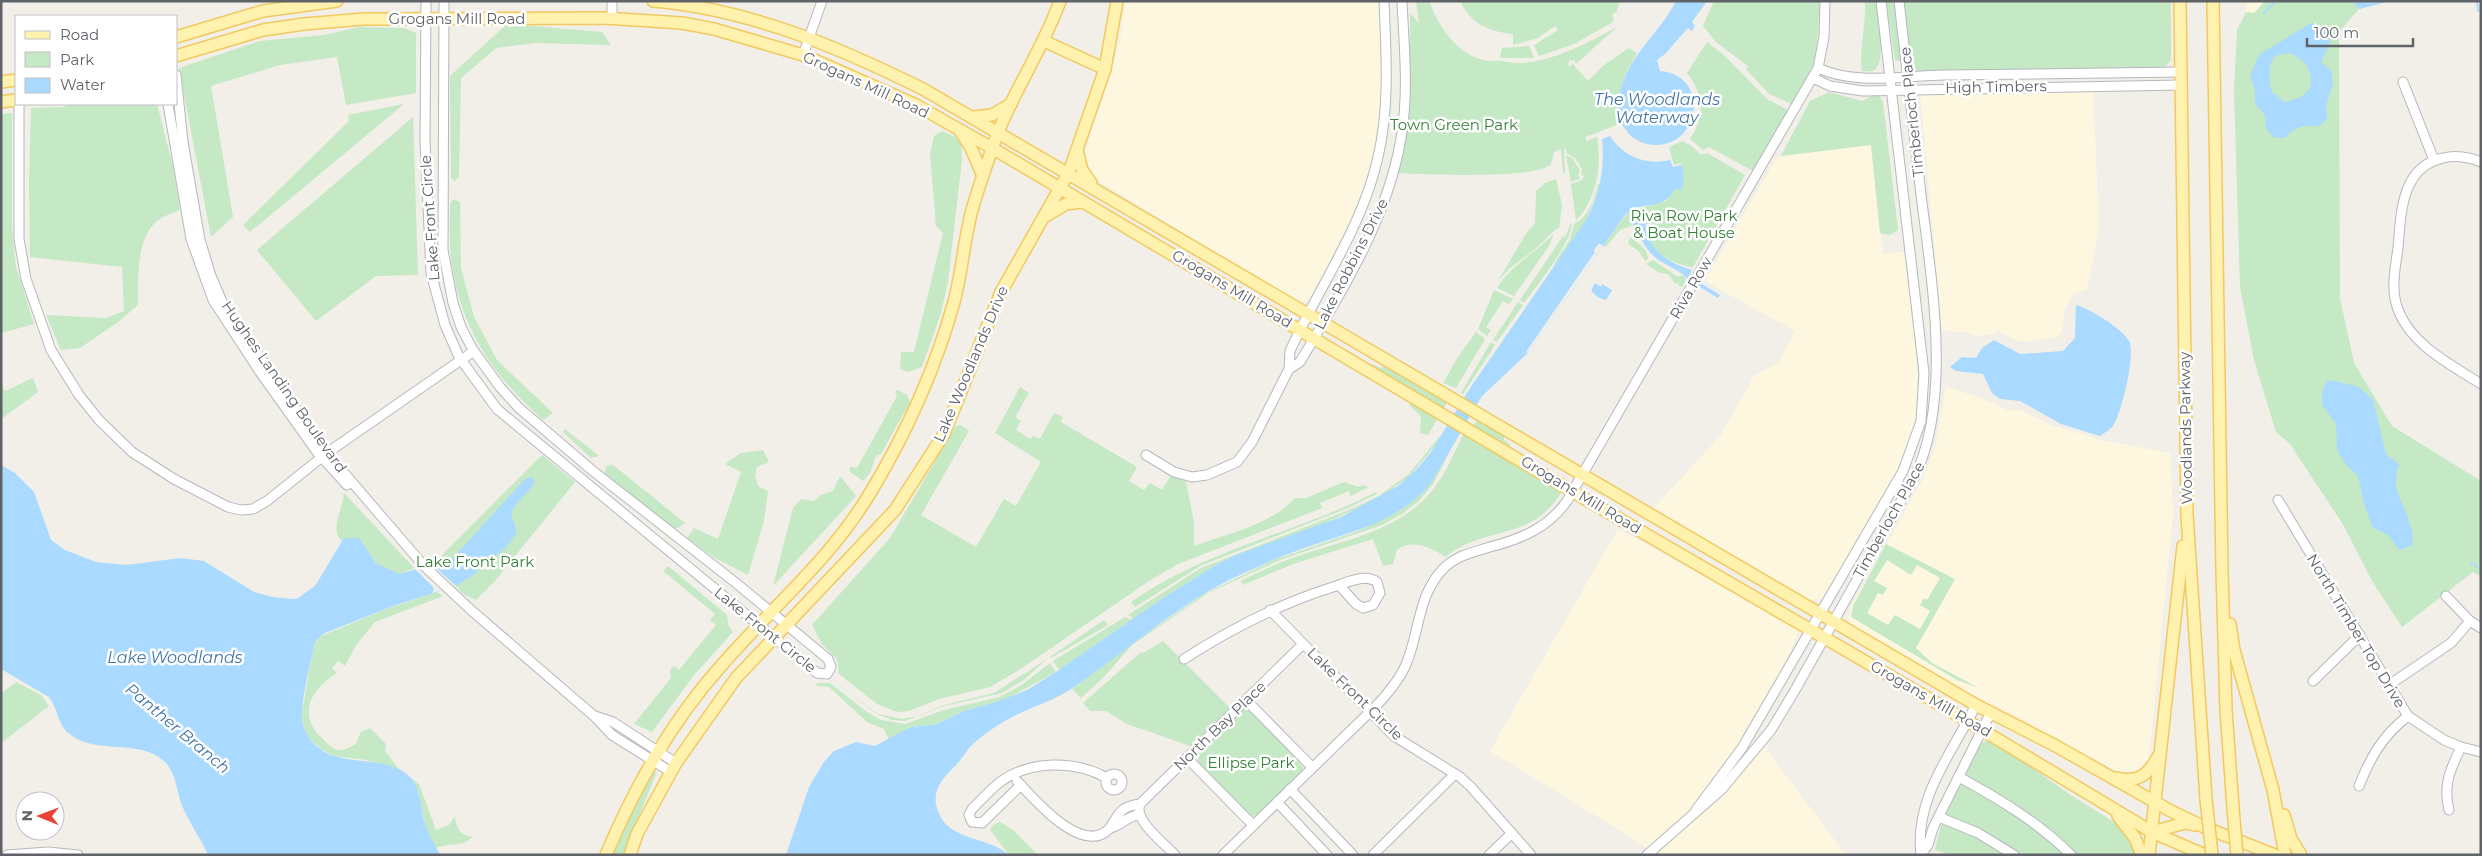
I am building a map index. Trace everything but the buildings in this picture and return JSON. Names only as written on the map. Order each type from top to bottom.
[{"type":"main road","points":[[178,36],[262,11],[337,1]]},
{"type":"main road","name":"Grogans Mill Road","points":[[653,1],[713,9],[811,37],[923,89],[1069,172],[1582,475],[1976,704],[2156,804],[2204,828],[2275,855]]},
{"type":"main road","points":[[606,855],[655,755],[721,666],[836,544],[869,495],[902,436],[933,368],[954,299],[972,210],[998,131],[1024,74],[1044,41],[1060,1]]},
{"type":"main road","name":"Lake Woodlands Drive","points":[[630,855],[637,834],[674,767],[736,678],[895,510],[944,434],[1001,292],[1069,172],[1105,68],[1117,1]]},
{"type":"main road","name":"Woodlands Parkway","points":[[2180,1],[2187,515],[2206,799],[2212,855]]},
{"type":"main road","points":[[2212,1],[2226,710],[2237,855]]},
{"type":"main road","points":[[315,3],[316,23]]},
{"type":"main road","name":"Grogans Mill Road","points":[[178,55],[263,30],[364,19],[612,19],[682,23],[705,27],[803,55],[916,105],[992,148],[1442,412],[1573,492],[1982,729],[2152,832],[2205,855]]},
{"type":"main road","points":[[1044,41],[1105,68]]},
{"type":"main road","points":[[1088,60],[1099,58],[1108,52]]},
{"type":"main road","points":[[1,82],[15,80]]},
{"type":"main road","points":[[1,102],[15,100]]},
{"type":"main road","points":[[973,117],[992,115],[1010,104]]},
{"type":"main road","points":[[960,130],[971,148],[983,176]]},
{"type":"main road","points":[[1077,150],[1082,170],[1097,190]]},
{"type":"main road","points":[[1041,220],[1052,210],[1066,204],[1082,202]]},
{"type":"main road","points":[[2149,855],[2187,515]]},
{"type":"main road","points":[[2222,570],[2234,650],[2273,790],[2285,855]]},
{"type":"main road","points":[[2108,776],[2132,780],[2146,776],[2162,749]]},
{"type":"main road","points":[[2273,790],[2283,811],[2291,839],[2301,855]]},
{"type":"main road","points":[[2106,805],[2126,824],[2142,855]]},
{"type":"main road","points":[[2152,832],[2185,824],[2204,828]]},
{"type":"street","name":"Lake Front Circle","points":[[426,1],[425,140],[431,274],[445,325],[460,359],[497,409],[819,674],[824,675],[830,671],[830,662],[814,647],[788,624],[593,471],[519,408],[500,387],[474,351],[461,327],[453,303],[443,250],[444,1]]},
{"type":"street","points":[[612,1],[612,19]]},
{"type":"street","points":[[803,55],[811,37],[822,1]]},
{"type":"street","name":"Lake Robbins Drive","points":[[1146,455],[1174,472],[1192,477],[1206,475],[1237,462],[1252,442],[1289,369],[1290,351],[1300,329],[1359,215],[1375,169],[1383,136],[1386,93],[1384,1]]},
{"type":"street","name":"Lake Robbins Drive","points":[[1289,369],[1300,362],[1323,322],[1374,223],[1390,183],[1401,137],[1405,87],[1402,1]]},
{"type":"street","name":"Riva Row","points":[[1223,855],[1385,696],[1403,671],[1424,598],[1442,570],[1469,553],[1519,539],[1534,532],[1555,515],[1573,492],[1818,68],[1824,37],[1825,1]]},
{"type":"street","name":"Timberloch Place","points":[[1646,855],[1696,810],[1740,750],[1819,612],[1903,472],[1921,420],[1924,386],[1881,1]]},
{"type":"street","name":"Timberloch Place","points":[[1696,810],[1704,806],[1717,794],[1750,757],[1770,730],[1825,637],[1914,478],[1927,446],[1934,402],[1935,333],[1899,1]]},
{"type":"street","name":"High Timbers","points":[[1818,68],[1846,77],[1861,79],[1907,75],[2181,72]]},
{"type":"street","name":"High Timbers","points":[[1812,78],[1844,88],[1892,91],[1908,89],[2181,85]]},
{"type":"street","points":[[2403,82],[2434,160]]},
{"type":"street","name":"Hughes Landing Boulevard","points":[[178,94],[183,142],[200,240],[214,285],[223,304],[324,455]]},
{"type":"street","points":[[19,105],[19,239],[26,279],[51,350],[79,395],[99,420],[132,452],[151,465],[228,507],[241,510],[253,509],[267,501],[324,455],[474,351]]},
{"type":"street","name":"Hughes Landing Boulevard","points":[[168,105],[191,239],[213,300],[260,372],[324,455],[381,524],[397,536],[424,566],[594,716],[613,722],[655,755],[674,767]]},
{"type":"street","points":[[1383,136],[1401,137]]},
{"type":"street","points":[[2481,162],[2458,157],[2434,160],[2417,172],[2406,190],[2402,204],[2394,287],[2395,300],[2399,312],[2413,335],[2425,346],[2481,384]]},
{"type":"street","points":[[1359,215],[1374,223]]},
{"type":"street","points":[[1909,242],[1926,240]]},
{"type":"street","points":[[1903,472],[1914,478]]},
{"type":"street","name":"North Timber Top Drive","points":[[2278,500],[2408,716],[2430,732],[2461,748],[2481,752]]},
{"type":"street","points":[[1184,659],[1227,631],[1270,610],[1339,585]]},
{"type":"street","points":[[2446,596],[2470,622],[2481,628]]},
{"type":"street","name":"Lake Front Circle","points":[[1270,610],[1399,740],[1455,774],[1476,792],[1531,855]]},
{"type":"street","points":[[2389,685],[2451,643],[2470,622]]},
{"type":"street","points":[[2313,681],[2360,635]]},
{"type":"street","name":"North Bay Place","points":[[1011,776],[1072,837],[1084,841],[1095,839],[1110,828],[1118,826],[1139,809],[1187,758],[1303,644]]},
{"type":"street","points":[[802,660],[814,647]]},
{"type":"street","points":[[1246,701],[1312,767]]},
{"type":"street","points":[[1921,854],[1920,822],[1929,791],[1976,704]]},
{"type":"street","points":[[1921,854],[1928,845],[1939,817],[1991,712]]},
{"type":"street","points":[[2359,786],[2377,747],[2396,725],[2408,716]]},
{"type":"street","points":[[1756,722],[1770,730]]},
{"type":"street","points":[[2449,810],[2445,794],[2448,777],[2461,748]]},
{"type":"street","points":[[1740,750],[1750,757]]},
{"type":"street","points":[[1187,758],[1253,825]]},
{"type":"street","points":[[1020,785],[982,823],[972,822],[970,815],[972,809],[1001,782],[1011,776],[1039,768],[1071,765],[1088,768],[1107,778]]},
{"type":"street","points":[[1373,855],[1455,774]]},
{"type":"street","points":[[1959,776],[2036,823],[2071,855]]},
{"type":"street","points":[[1290,789],[1353,855]]},
{"type":"street","points":[[1277,802],[1327,855]]},
{"type":"street","points":[[1139,809],[1175,855]]},
{"type":"street","points":[[1939,817],[1978,833],[2014,855]]},
{"type":"street","points":[[1489,855],[1512,833]]},
{"type":"street","points":[[7,855],[48,852],[78,855]]},
{"type":"shaded area","points":[[1126,1],[1379,1],[1382,93],[1374,158],[1357,210],[1308,301],[1298,302],[1090,176],[1084,155],[1120,41]]},
{"type":"shaded area","points":[[2246,1],[2265,1],[2254,13],[2246,12]]},
{"type":"shaded area","points":[[2093,90],[2099,228],[2087,290],[2074,293],[2065,309],[2062,332],[2057,337],[2028,342],[2015,340],[1998,331],[1990,335],[1974,336],[1967,332],[1942,331],[1920,92]]},
{"type":"shaded area","points":[[1871,145],[1883,254],[1904,252],[1917,356],[1918,404],[1914,427],[1901,463],[1873,517],[1823,599],[1810,600],[1653,509],[1721,435],[1754,376],[1779,362],[1795,331],[1705,281],[1777,157]]},
{"type":"shaded area","points":[[1946,387],[1981,398],[2007,410],[2020,410],[2051,425],[2101,440],[2170,453],[2173,514],[2149,760],[2140,769],[2127,774],[2113,769],[2007,715],[1848,623],[1851,607],[1922,481],[1935,448]]},
{"type":"shaded area","points":[[1618,529],[1800,629],[1782,669],[1743,735],[1766,749],[1846,855],[1653,855],[1642,844],[1490,751]]},
{"type":"green space","name":"Town Green Park","points":[[1416,1],[1429,1],[1439,22],[1453,42],[1462,50],[1482,60],[1518,63],[1534,62],[1559,55],[1617,27],[1576,64],[1574,60],[1569,61],[1568,67],[1573,64],[1588,81],[1604,65],[1629,48],[1637,53],[1621,86],[1618,105],[1621,123],[1586,137],[1586,141],[1597,137],[1598,170],[1589,202],[1576,221],[1571,184],[1582,180],[1584,176],[1581,175],[1582,169],[1575,158],[1566,153],[1566,148],[1564,149],[1565,173],[1563,173],[1561,149],[1554,152],[1551,164],[1541,169],[1524,172],[1476,175],[1393,173],[1405,94],[1410,94],[1410,13],[1419,23]]},
{"type":"green space","points":[[1460,1],[1620,1],[1616,13],[1613,13],[1613,22],[1574,44],[1539,56],[1534,45],[1558,30],[1555,26],[1538,38],[1513,45],[1513,34],[1488,29],[1475,21]]},
{"type":"green space","points":[[1714,1],[1820,1],[1816,55],[1812,69],[1791,104],[1769,94],[1746,69],[1748,66],[1717,43],[1703,26]]},
{"type":"green space","points":[[1865,1],[1876,1],[1881,49],[1880,59],[1873,71],[1862,71]]},
{"type":"green space","points":[[1886,1],[1894,1],[1901,61],[1895,60]]},
{"type":"green space","points":[[1903,1],[2171,1],[2171,60],[2163,69],[1919,73],[1909,61]]},
{"type":"green space","points":[[2265,1],[2390,1],[2359,9],[2339,32],[2340,298],[2354,363],[2392,426],[2481,481],[2481,576],[2473,572],[2402,627],[2372,581],[2344,526],[2290,444],[2276,432],[2254,360],[2240,287],[2234,91],[2237,30],[2246,12],[2254,13]]},
{"type":"green space","points":[[507,24],[602,32],[611,45],[535,43],[496,48],[461,78],[459,176],[454,182],[451,177],[450,76]]},
{"type":"green space","points":[[359,27],[404,28],[416,33],[416,93],[346,105],[337,57],[280,65],[211,86],[233,217],[211,237],[179,68],[260,41],[324,35]]},
{"type":"green space","points":[[1707,42],[1724,55],[1767,99],[1788,110],[1753,171],[1709,147],[1703,150],[1690,139],[1698,122],[1700,105],[1697,89],[1687,73]]},
{"type":"green space","points":[[1529,46],[1534,58],[1500,58],[1502,48]]},
{"type":"green space","points":[[1829,92],[1862,101],[1871,96],[1879,96],[1883,102],[1898,230],[1890,235],[1880,233],[1871,145],[1781,156],[1810,101]]},
{"type":"green space","points":[[404,104],[250,232],[243,225],[349,121],[348,115]]},
{"type":"green space","points":[[70,105],[157,105],[173,167],[180,210],[165,216],[153,225],[143,242],[139,263],[138,305],[118,322],[80,348],[61,350],[46,315],[106,318],[124,311],[122,267],[30,257],[29,182],[31,108]]},
{"type":"green space","points":[[12,113],[12,229],[16,267],[34,324],[1,333],[1,114]]},
{"type":"green space","points":[[413,117],[418,275],[376,276],[316,321],[257,250]]},
{"type":"green space","points":[[943,131],[961,140],[962,159],[948,282],[941,313],[922,367],[908,372],[900,369],[901,352],[914,352],[943,233],[936,226],[930,154],[934,136]]},
{"type":"green space","name":"Riva Row Park & Boat House","points":[[1682,141],[1692,146],[1701,155],[1707,153],[1745,175],[1693,267],[1674,262],[1661,255],[1651,245],[1649,239],[1648,227],[1653,227],[1652,224],[1645,224],[1645,217],[1639,215],[1634,218],[1634,225],[1620,230],[1606,247],[1603,246],[1629,211],[1666,201],[1684,177],[1681,163],[1674,165],[1669,147]]},
{"type":"green space","points":[[1566,155],[1572,158],[1580,170],[1578,176],[1581,178],[1571,182]]},
{"type":"green space","points":[[1556,179],[1562,205],[1559,229],[1557,228],[1534,250],[1510,268],[1498,281],[1527,232],[1535,224],[1536,191],[1545,183]]},
{"type":"green space","points":[[1598,184],[1600,185],[1586,220],[1556,265],[1554,264],[1569,241],[1575,223],[1580,221],[1587,212],[1593,201]]},
{"type":"green space","points":[[453,199],[460,202],[461,268],[474,317],[497,360],[553,413],[543,420],[495,369],[472,331],[457,289],[452,265],[450,204]]},
{"type":"green space","points":[[1571,223],[1571,230],[1561,251],[1524,303],[1520,300],[1563,236],[1565,237]]},
{"type":"green space","points":[[1554,233],[1549,246],[1514,296],[1497,288],[1516,266]]},
{"type":"green space","points":[[1630,237],[1644,249],[1648,259],[1645,261],[1639,251],[1628,244]]},
{"type":"green space","points":[[1653,260],[1678,277],[1683,275],[1686,280],[1682,287],[1678,285],[1679,282],[1676,284],[1668,274],[1660,273],[1646,264]]},
{"type":"green space","points":[[1494,290],[1513,299],[1509,304],[1503,301],[1486,327],[1491,330],[1487,336],[1478,329]]},
{"type":"green space","points":[[1518,302],[1523,305],[1497,342],[1493,340]]},
{"type":"green space","points":[[1476,332],[1485,339],[1456,388],[1443,383],[1458,357]]},
{"type":"green space","points":[[1491,342],[1495,345],[1463,394],[1461,393]]},
{"type":"green space","points":[[1375,359],[1448,401],[1444,408],[1362,361],[1382,368],[1383,365]]},
{"type":"green space","points":[[33,378],[38,392],[1,419],[1,383],[5,391]]},
{"type":"green space","points":[[1020,387],[1029,393],[1015,417],[1021,421],[1016,430],[1030,439],[1033,436],[1040,439],[1054,413],[1063,417],[1061,422],[1137,467],[1129,481],[1144,490],[1150,483],[1162,490],[1172,473],[1186,482],[1194,522],[1194,546],[1261,522],[1274,515],[1295,498],[1306,498],[1344,482],[1358,487],[1362,485],[1368,487],[1351,496],[1349,491],[1320,503],[1322,508],[1178,564],[1149,581],[1022,668],[990,687],[939,699],[909,711],[897,712],[877,704],[839,674],[837,659],[822,644],[812,625],[890,538],[956,426],[961,425],[969,431],[921,515],[976,547],[1004,499],[1016,506],[1041,462],[995,433]]},
{"type":"green space","points":[[898,390],[907,395],[910,402],[881,454],[876,456],[870,473],[863,481],[850,472],[850,467],[857,468],[897,396],[895,391]]},
{"type":"green space","points":[[1408,399],[1439,416],[1428,435],[1420,433],[1421,416],[1410,406]]},
{"type":"green space","points":[[1476,417],[1504,433],[1504,440],[1510,444],[1510,447],[1472,425],[1476,423]]},
{"type":"green space","points":[[565,429],[599,456],[591,458],[563,432]]},
{"type":"green space","points":[[1465,431],[1563,490],[1550,507],[1537,518],[1523,526],[1477,540],[1445,557],[1435,550],[1422,546],[1408,545],[1402,546],[1397,550],[1393,564],[1383,566],[1373,539],[1293,564],[1243,585],[1241,581],[1272,566],[1373,532],[1405,515],[1432,491],[1442,477]]},
{"type":"green space","points":[[1439,437],[1441,438],[1410,476],[1381,497],[1380,495],[1409,474]]},
{"type":"green space","points":[[1453,445],[1433,484],[1419,501],[1402,514],[1382,525],[1280,560],[1208,593],[1132,645],[1103,678],[1081,698],[1072,689],[1134,642],[1204,594],[1274,560],[1358,531],[1401,510],[1425,489]]},
{"type":"green space","points":[[763,450],[769,462],[757,467],[755,476],[758,486],[768,491],[764,521],[748,575],[715,558],[687,538],[694,528],[718,539],[741,472],[725,464],[741,453]]},
{"type":"green space","name":"Lake Front Park","points":[[542,455],[575,482],[494,582],[476,600],[463,594],[436,561]]},
{"type":"green space","points":[[613,465],[685,523],[678,528],[673,528],[605,474],[606,466]]},
{"type":"green space","points":[[840,476],[856,496],[773,586],[793,508],[801,499],[814,501],[821,495],[833,491]]},
{"type":"green space","points":[[1376,492],[1377,494],[1348,508],[1202,565],[1135,607],[1131,602],[1161,583],[1191,568],[1345,507]]},
{"type":"green space","points":[[344,493],[414,568],[399,574],[382,568],[376,563],[359,538],[344,538],[342,541],[338,536],[337,525]]},
{"type":"green space","points":[[1378,496],[1379,498],[1374,501],[1307,531],[1245,552],[1214,566],[1160,600],[1059,670],[1053,661],[1125,617],[1131,620],[1132,617],[1128,615],[1201,568],[1354,508]]},
{"type":"green space","points":[[1886,544],[1955,579],[1916,648],[1932,663],[1979,688],[1957,680],[1851,617],[1853,606]],"holes":[[[1887,560],[1911,575],[1917,565],[1940,578],[1927,600],[1924,598],[1920,605],[1930,611],[1920,629],[1895,615],[1888,625],[1867,613],[1878,593],[1883,595],[1887,588],[1874,581]]]},
{"type":"green space","points":[[668,566],[727,615],[728,625],[733,632],[694,675],[652,732],[634,724],[671,678],[670,670],[674,666],[679,670],[716,625],[710,620],[715,614],[663,571]]},
{"type":"green space","points":[[437,592],[443,596],[375,622],[356,645],[345,666],[338,661],[332,668],[337,673],[328,679],[314,695],[310,703],[309,712],[310,721],[315,730],[330,746],[338,750],[356,744],[361,732],[370,728],[386,744],[385,751],[398,768],[419,784],[436,830],[449,825],[455,816],[456,824],[461,833],[472,837],[464,843],[436,848],[425,825],[418,790],[395,769],[366,760],[334,756],[321,749],[308,736],[303,724],[302,713],[313,648],[319,637],[389,608]]},
{"type":"green space","points":[[1104,620],[1108,625],[1050,657]]},
{"type":"green space","points":[[1163,641],[1231,709],[1193,747],[1127,724],[1106,711],[1090,711],[1083,703],[1141,652],[1143,653]]},
{"type":"green space","points":[[1047,659],[1025,679],[1002,693],[944,706],[905,721],[892,720],[877,714],[833,681],[878,714],[902,719],[917,716],[944,705],[994,693]]},
{"type":"green space","points":[[1050,663],[1056,672],[1006,699],[964,711],[937,724],[911,727],[889,740],[884,729],[867,722],[829,687],[816,686],[817,683],[830,683],[867,712],[881,720],[905,724],[944,710],[1000,697],[1023,684]]},
{"type":"green space","points":[[16,682],[41,695],[49,706],[1,743],[1,694]]},
{"type":"green space","name":"Ellipse Park","points":[[1246,709],[1251,710],[1303,767],[1303,772],[1259,814],[1253,816],[1248,814],[1198,763],[1198,753],[1240,712]]},
{"type":"green space","points":[[1982,742],[1997,743],[2072,796],[2122,827],[2131,838],[2136,855],[1951,855],[1935,850],[1938,835],[1954,794]]},
{"type":"green space","points":[[657,772],[623,855],[612,855],[630,812],[650,774]]},
{"type":"green space","points":[[1000,822],[1013,830],[1038,855],[1009,855],[990,830],[994,824]]},
{"type":"water","name":"The Woodlands Waterway","points":[[1676,1],[1707,1],[1692,22],[1695,26],[1692,31],[1688,28],[1665,54],[1657,60],[1660,71],[1676,75],[1687,85],[1693,97],[1694,111],[1690,124],[1682,135],[1669,143],[1650,145],[1634,139],[1623,125],[1618,111],[1619,95],[1630,67],[1669,14]]},
{"type":"water","points":[[2353,1],[2390,1],[2359,9]]},
{"type":"water","points":[[2311,23],[2324,27],[2329,39],[2329,46],[2321,62],[2331,71],[2333,83],[2326,105],[2327,119],[2319,126],[2304,126],[2296,129],[2285,138],[2273,137],[2265,127],[2266,116],[2255,104],[2255,90],[2250,75],[2260,54]],"holes":[[[2293,54],[2306,64],[2311,78],[2311,84],[2306,93],[2301,97],[2284,102],[2272,92],[2270,67],[2276,56]]]},
{"type":"water","points":[[1610,136],[1621,149],[1636,158],[1652,162],[1670,160],[1673,167],[1682,165],[1684,177],[1682,190],[1676,188],[1664,201],[1658,204],[1639,207],[1625,215],[1528,353],[1482,396],[1431,483],[1419,496],[1392,515],[1376,523],[1281,557],[1239,575],[1209,591],[1170,616],[1070,690],[1016,715],[992,729],[970,747],[944,777],[936,792],[936,804],[940,817],[956,832],[999,848],[1009,855],[786,855],[809,787],[824,762],[834,751],[856,742],[875,746],[911,727],[937,724],[964,711],[999,701],[1027,690],[1160,600],[1214,566],[1236,555],[1341,517],[1398,486],[1417,469],[1431,452],[1470,388],[1586,220],[1598,191],[1602,171],[1602,139]]},
{"type":"water","points":[[1640,215],[1645,218],[1649,238],[1658,252],[1665,258],[1692,270],[1689,276],[1720,295],[1718,298],[1658,260],[1648,250],[1634,224],[1634,218]]},
{"type":"water","points":[[1595,283],[1601,287],[1602,284],[1612,290],[1606,300],[1599,298],[1591,291]]},
{"type":"water","points":[[2076,305],[2089,310],[2113,325],[2126,336],[2131,348],[2127,382],[2121,407],[2113,426],[2100,436],[2061,424],[2020,401],[2000,399],[1992,393],[1983,374],[1956,371],[1950,367],[1962,357],[1976,358],[1982,348],[1994,340],[2020,354],[2063,351],[2075,338]]},
{"type":"water","points":[[2331,380],[2359,387],[2373,400],[2386,454],[2399,464],[2396,487],[2411,526],[2413,541],[2411,546],[2399,550],[2388,535],[2372,527],[2363,500],[2358,476],[2346,465],[2337,450],[2336,424],[2322,405],[2322,391],[2327,382]]},
{"type":"water","name":"Lake Woodlands","points":[[1,465],[15,473],[34,492],[51,540],[65,550],[96,562],[126,565],[181,558],[204,561],[254,592],[273,597],[293,599],[298,598],[315,586],[344,538],[359,538],[376,563],[399,574],[453,558],[525,479],[532,477],[535,482],[511,514],[517,532],[505,548],[497,554],[488,557],[476,573],[456,586],[396,605],[325,633],[318,638],[314,645],[302,708],[303,723],[308,736],[328,754],[384,764],[402,771],[410,777],[419,793],[425,824],[440,855],[208,855],[184,810],[173,776],[164,761],[153,754],[141,750],[88,743],[77,739],[66,731],[49,697],[1,669]]},
{"type":"pier","points":[[1599,243],[1603,246],[1528,353],[1526,352],[1595,252],[1594,250]]},
{"type":"pier","points":[[437,562],[436,568],[456,586],[432,593],[433,587],[414,568]]},
{"type":"waterway","points":[[2264,13],[2276,1]]},
{"type":"waterway","points":[[2477,1],[2478,11]]},
{"type":"waterway","points":[[2471,563],[2481,569]]},
{"type":"water label","name":"Panther Branch","points":[[178,728]]}]
